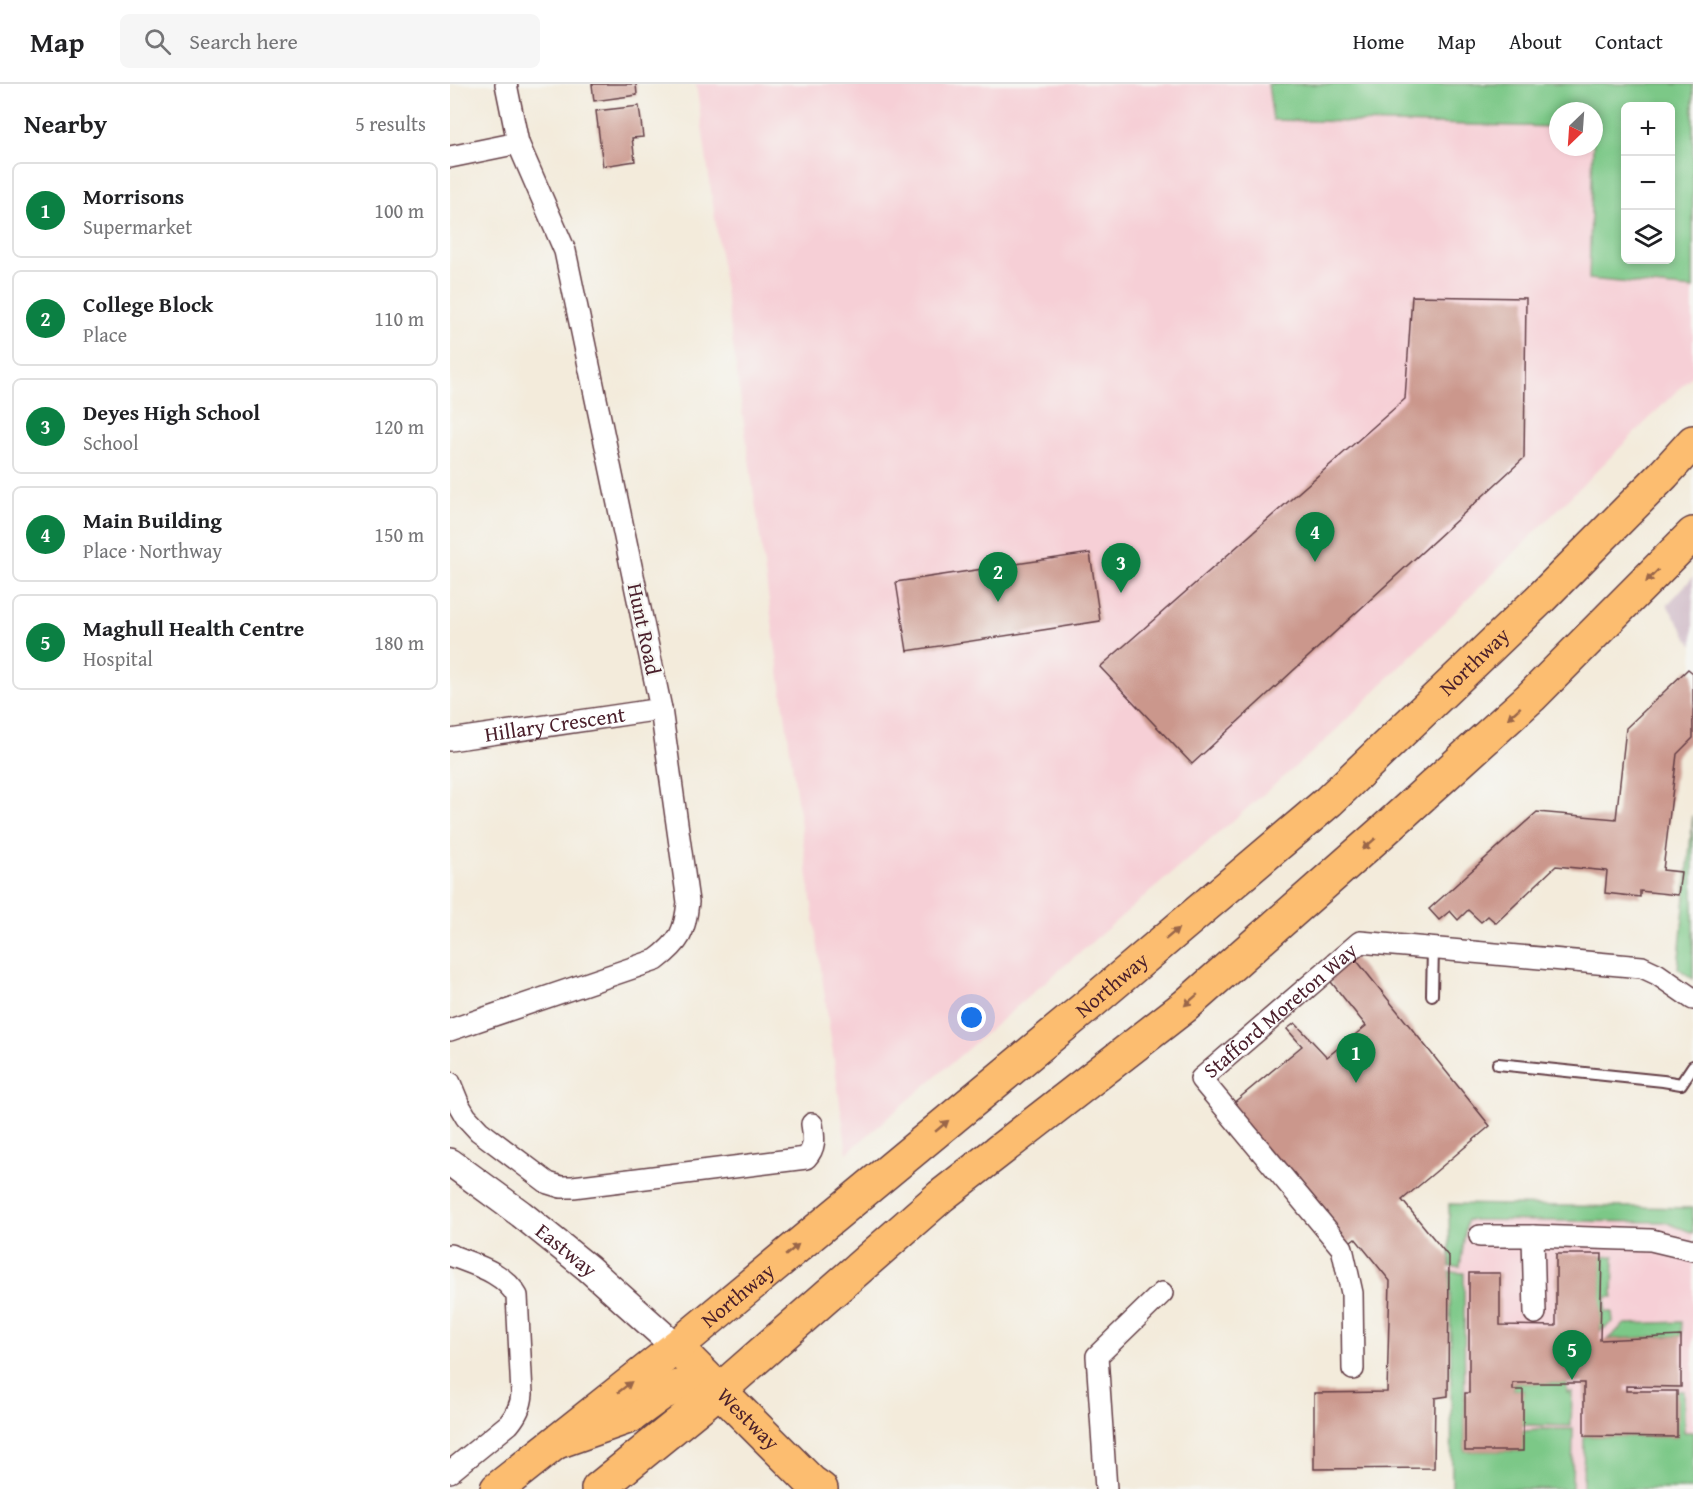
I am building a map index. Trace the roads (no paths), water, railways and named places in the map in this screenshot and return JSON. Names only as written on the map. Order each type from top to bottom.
[{"type":"main road","name":"Northway","points":[[497,1489],[676,1347],[1086,1007],[1329,801],[1541,598],[1693,442]]},
{"type":"main road","points":[[598,1489],[720,1390],[941,1196],[1185,1006],[1532,697],[1693,534]]},
{"type":"main road","name":"Westway","points":[[676,1347],[811,1482],[821,1489]]},
{"type":"main road","points":[[556,1443],[632,1416],[661,1394],[676,1387],[693,1384],[720,1390]]},
{"type":"street","name":"Hunt Road","points":[[450,1030],[656,960],[681,936],[688,902],[661,709],[566,251],[518,143],[506,84]]},
{"type":"street","points":[[450,157],[518,143]]},
{"type":"street","name":"Hillary Crescent","points":[[450,740],[661,709]]},
{"type":"street","name":"Stafford Moreton Way","points":[[1353,1369],[1352,1293],[1342,1248],[1201,1079],[1360,942],[1642,967],[1657,974],[1693,999]]},
{"type":"street","points":[[450,1083],[466,1117],[479,1131],[548,1183],[561,1186],[573,1187],[806,1158],[812,1152],[814,1143],[812,1124]]},
{"type":"street","name":"Eastway","points":[[450,1162],[521,1214],[588,1268],[676,1347]]},
{"type":"street","points":[[1480,1236],[1651,1240],[1693,1250]]},
{"type":"street","points":[[1533,1236],[1535,1313]]},
{"type":"street","points":[[450,1255],[496,1274],[512,1287],[517,1296],[522,1394],[521,1405],[509,1424],[450,1472]]},
{"type":"street","points":[[1106,1489],[1097,1356],[1162,1293]]},
{"type":"lane","points":[[1432,995],[1433,948]]},
{"type":"lane","points":[[1498,1064],[1663,1081],[1693,1089]]},
{"type":"lane","points":[[1681,1084],[1693,1066]]},
{"type":"place","name":"Main Building","points":[[1315,562]]},
{"type":"place","name":"Deyes High School","points":[[1121,593]]},
{"type":"place","name":"College Block","points":[[998,602]]},
{"type":"place","name":"Morrisons","points":[[1356,1083]]},
{"type":"place","name":"Maghull Health Centre","points":[[1572,1380]]}]
